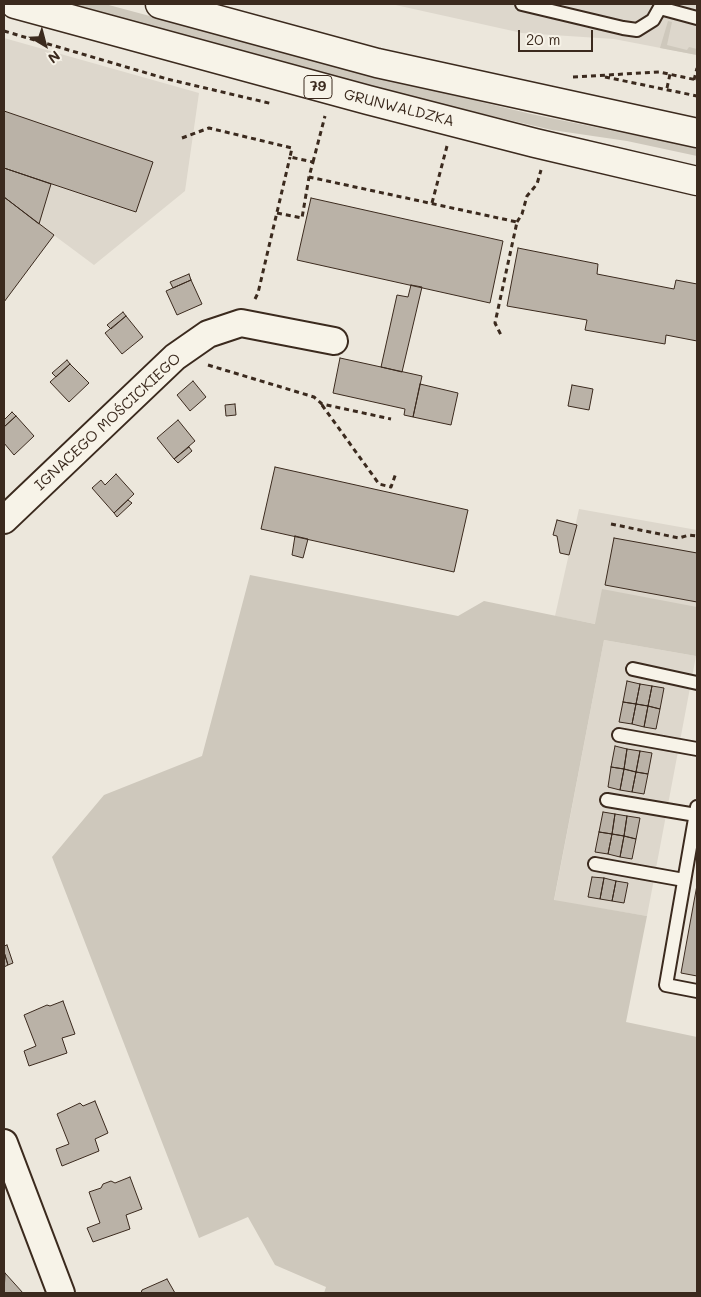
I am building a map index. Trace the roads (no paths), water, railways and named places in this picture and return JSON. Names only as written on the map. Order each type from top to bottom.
[{"type":"main road","name":"GRUNWALDZKA","points":[[16,4],[535,144],[697,181]]},
{"type":"main road","points":[[160,4],[377,62],[697,134]]},
{"type":"street","name":"IGNACEGO MOŚCICKIEGO","points":[[4,520],[175,357],[208,334],[241,323],[334,341]]},
{"type":"street","points":[[4,1143],[61,1293]]},
{"type":"lane","points":[[522,4],[638,30],[653,20],[661,6],[697,18]]},
{"type":"lane","points":[[633,669],[697,683]]},
{"type":"lane","points":[[619,735],[697,749]]},
{"type":"lane","points":[[607,800],[697,811],[666,985],[697,991]]},
{"type":"lane","points":[[594,864],[684,880]]}]
